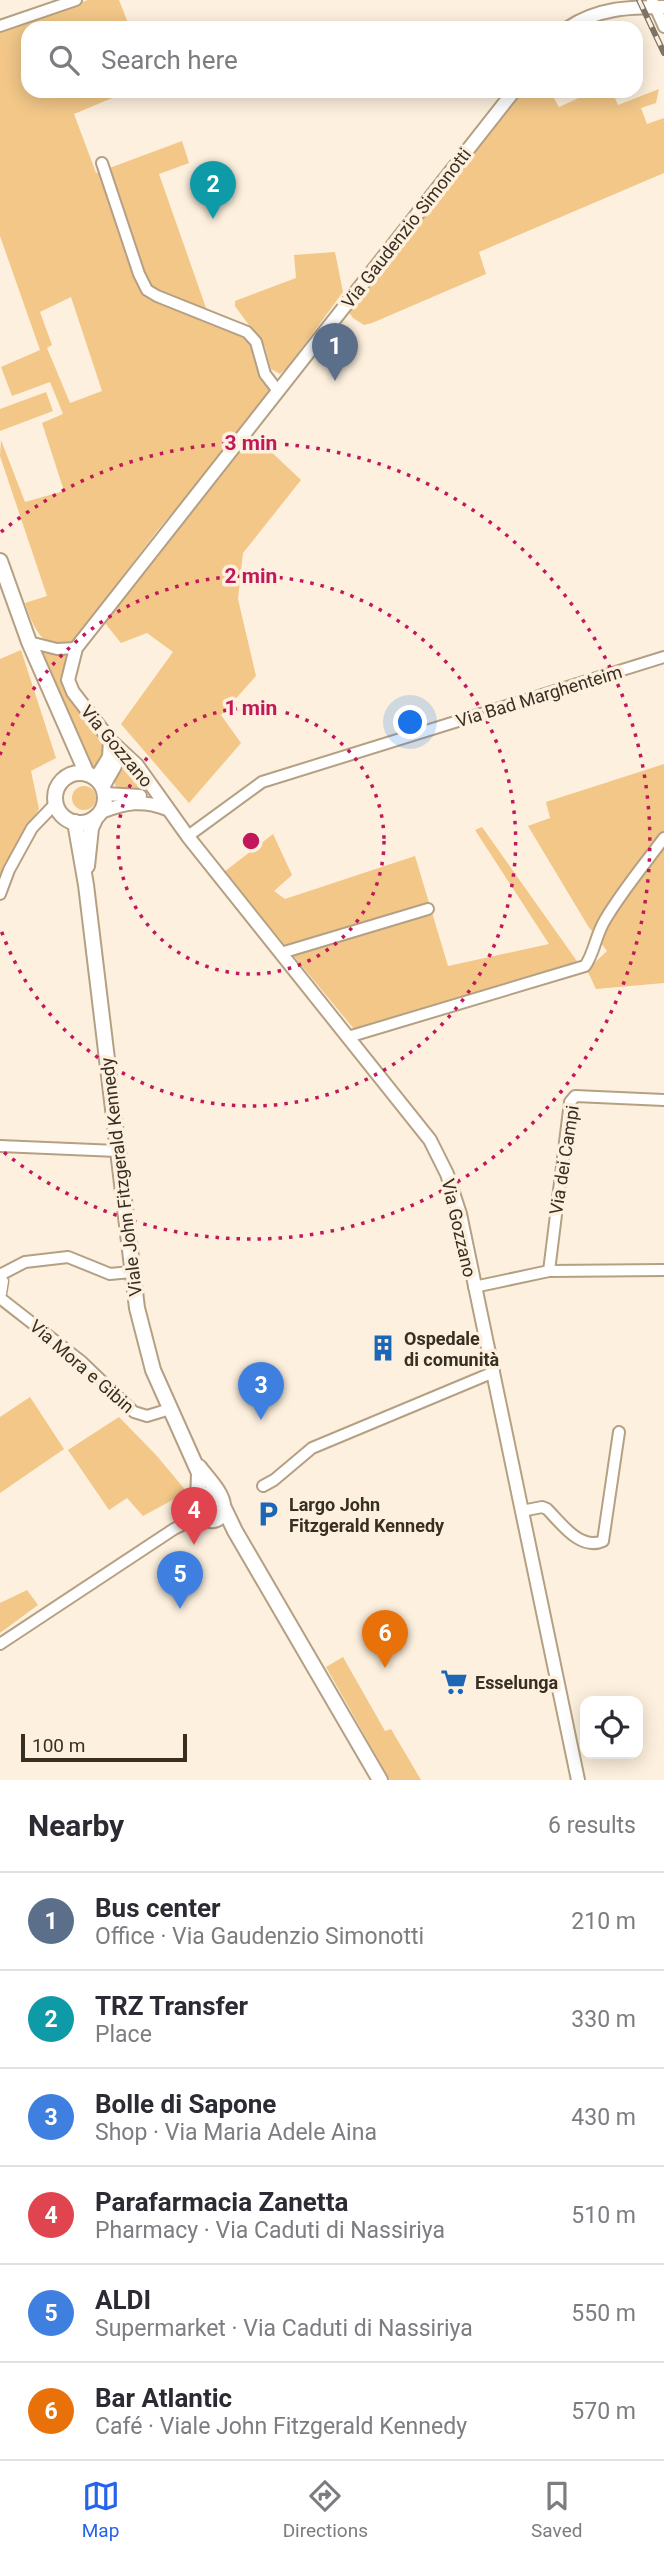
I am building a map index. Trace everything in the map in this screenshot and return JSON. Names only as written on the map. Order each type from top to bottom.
[{"type":"main road","name":"Via Gozzano","points":[[0,561],[29,642],[67,729],[98,783]]},
{"type":"main road","name":"Via Gozzano","points":[[67,729],[70,750],[69,776]]},
{"type":"main road","points":[[69,776],[98,783],[105,800],[98,815],[82,823],[63,816],[56,803],[59,784],[69,776]]},
{"type":"main road","name":"Viale John Fitzgerald Kennedy","points":[[86,885],[91,828],[98,815]]},
{"type":"main road","name":"Viale John Fitzgerald Kennedy","points":[[75,822],[86,885],[131,1272],[153,1370],[194,1460],[222,1502],[235,1531],[380,1780]]},
{"type":"main road","name":"Viale John Fitzgerald Kennedy","points":[[194,1460],[200,1486],[200,1516],[209,1520]]},
{"type":"main road","points":[[198,1503],[208,1494],[222,1502],[219,1517],[209,1520]]},
{"type":"main road","points":[[209,1520],[235,1531]]},
{"type":"street","points":[[0,26],[76,0]]},
{"type":"street","points":[[579,21],[612,4],[657,5],[664,27]]},
{"type":"street","name":"Via Gaudenzio Simonotti","points":[[71,666],[76,648],[508,98]]},
{"type":"street","points":[[102,163],[139,274],[147,289],[157,296],[247,332],[256,342],[265,374],[278,391]]},
{"type":"street","points":[[29,642],[57,649],[76,648]]},
{"type":"street","name":"Via Bad Marghenteim","points":[[188,836],[262,782],[664,657]]},
{"type":"street","name":"Via Gozzano","points":[[71,666],[68,680],[73,692],[114,744],[137,765],[188,836],[430,1140],[447,1174],[460,1214],[578,1780]]},
{"type":"street","points":[[114,744],[115,766],[98,783],[157,800],[168,809]]},
{"type":"street","points":[[98,815],[133,802],[152,803],[168,809]]},
{"type":"street","points":[[0,894],[9,870],[32,828],[56,803]]},
{"type":"street","points":[[348,1037],[585,966],[606,918],[664,838]]},
{"type":"street","points":[[281,953],[428,909]]},
{"type":"street","name":"Via dei Campi","points":[[549,1271],[570,1102],[575,1096],[664,1100]]},
{"type":"street","points":[[0,1146],[117,1151]]},
{"type":"street","points":[[0,1298],[4,1281],[0,1276],[25,1262],[68,1257],[110,1274],[131,1272]]},
{"type":"street","points":[[474,1287],[549,1271],[664,1270]]},
{"type":"street","name":"Via Mora e Gibin","points":[[0,1298],[82,1362],[134,1412],[147,1416],[170,1409]]},
{"type":"street","points":[[263,1486],[312,1448],[494,1372]]},
{"type":"street","points":[[522,1511],[542,1507],[582,1541],[603,1541],[619,1432]]},
{"type":"street","points":[[188,1522],[198,1503]]},
{"type":"street","points":[[0,1644],[124,1560],[188,1522],[209,1520]]},
{"type":"shaded area","points":[[88,0],[119,0],[127,21],[26,21]]},
{"type":"shaded area","points":[[21,23],[21,98],[112,98],[74,114],[96,173],[182,141],[189,163],[159,174],[212,325],[231,331],[250,344],[263,380],[273,393],[157,531],[71,644],[61,645],[46,641],[35,628],[25,603],[47,596],[0,456],[1,440],[25,502],[64,491],[42,423],[63,414],[50,382],[12,396],[1,367],[40,350],[0,236],[0,30]],"holes":[[[71,297],[102,391],[70,403],[47,348],[52,345],[40,312]]]},
{"type":"shaded area","points":[[659,89],[656,103],[641,108],[647,124],[664,118],[664,173],[479,252],[486,274],[372,323],[364,325],[353,318],[344,306],[508,98],[554,98],[559,107],[579,98],[615,98],[618,105],[643,98],[643,95]]},
{"type":"shaded area","points":[[335,252],[343,292],[280,374],[271,369],[265,347],[235,306],[235,301],[296,278],[294,255]]},
{"type":"shaded area","points":[[46,392],[53,411],[0,431],[0,409]]},
{"type":"shaded area","points":[[248,430],[301,480],[243,553],[238,599],[256,676],[221,715],[241,743],[189,803],[121,724],[173,652],[147,633],[121,643],[100,617]]},
{"type":"shaded area","points":[[21,650],[56,758],[31,771],[39,809],[18,843],[0,888],[0,659]]},
{"type":"shaded area","points":[[38,651],[69,655],[68,691],[106,753],[97,767],[92,767],[83,759]]},
{"type":"shaded area","points":[[664,764],[664,983],[596,989],[587,970],[607,951],[588,926],[528,826],[550,818],[546,802]]},
{"type":"shaded area","points":[[126,768],[132,771],[145,787],[143,791],[121,791],[115,785],[115,773]]},
{"type":"shaded area","points":[[84,786],[95,793],[96,798],[89,809],[84,810],[73,803],[72,798],[79,787]]},
{"type":"shaded area","points":[[482,827],[579,964],[354,1029],[224,872],[273,834],[292,875],[274,891],[285,899],[415,856],[448,966],[549,944],[475,830]]},
{"type":"shaded area","points":[[30,1397],[64,1449],[0,1493],[0,1417]]},
{"type":"shaded area","points":[[119,1417],[187,1492],[143,1516],[127,1498],[109,1510],[68,1450]]},
{"type":"shaded area","points":[[27,1590],[38,1605],[0,1633],[0,1603]]},
{"type":"shaded area","points":[[343,1657],[385,1731],[391,1729],[421,1780],[390,1780],[326,1667]]},
{"type":"railway","points":[[639,0],[664,53]]},
{"type":"place","name":"TRZ Transfer","points":[[213,219]]},
{"type":"place","name":"Bus center","points":[[335,381]]},
{"type":"place","name":"Ospedale di comunità","points":[[383,1348]]},
{"type":"place","name":"Bolle di Sapone","points":[[261,1420]]},
{"type":"place","name":"Largo John Fitzgerald Kennedy","points":[[268,1514]]},
{"type":"place","name":"Parafarmacia Zanetta","points":[[194,1545]]},
{"type":"place","name":"ALDI","points":[[180,1609]]},
{"type":"place","name":"Bar Atlantic","points":[[385,1668]]},
{"type":"place","name":"Esselunga","points":[[454,1682]]}]
